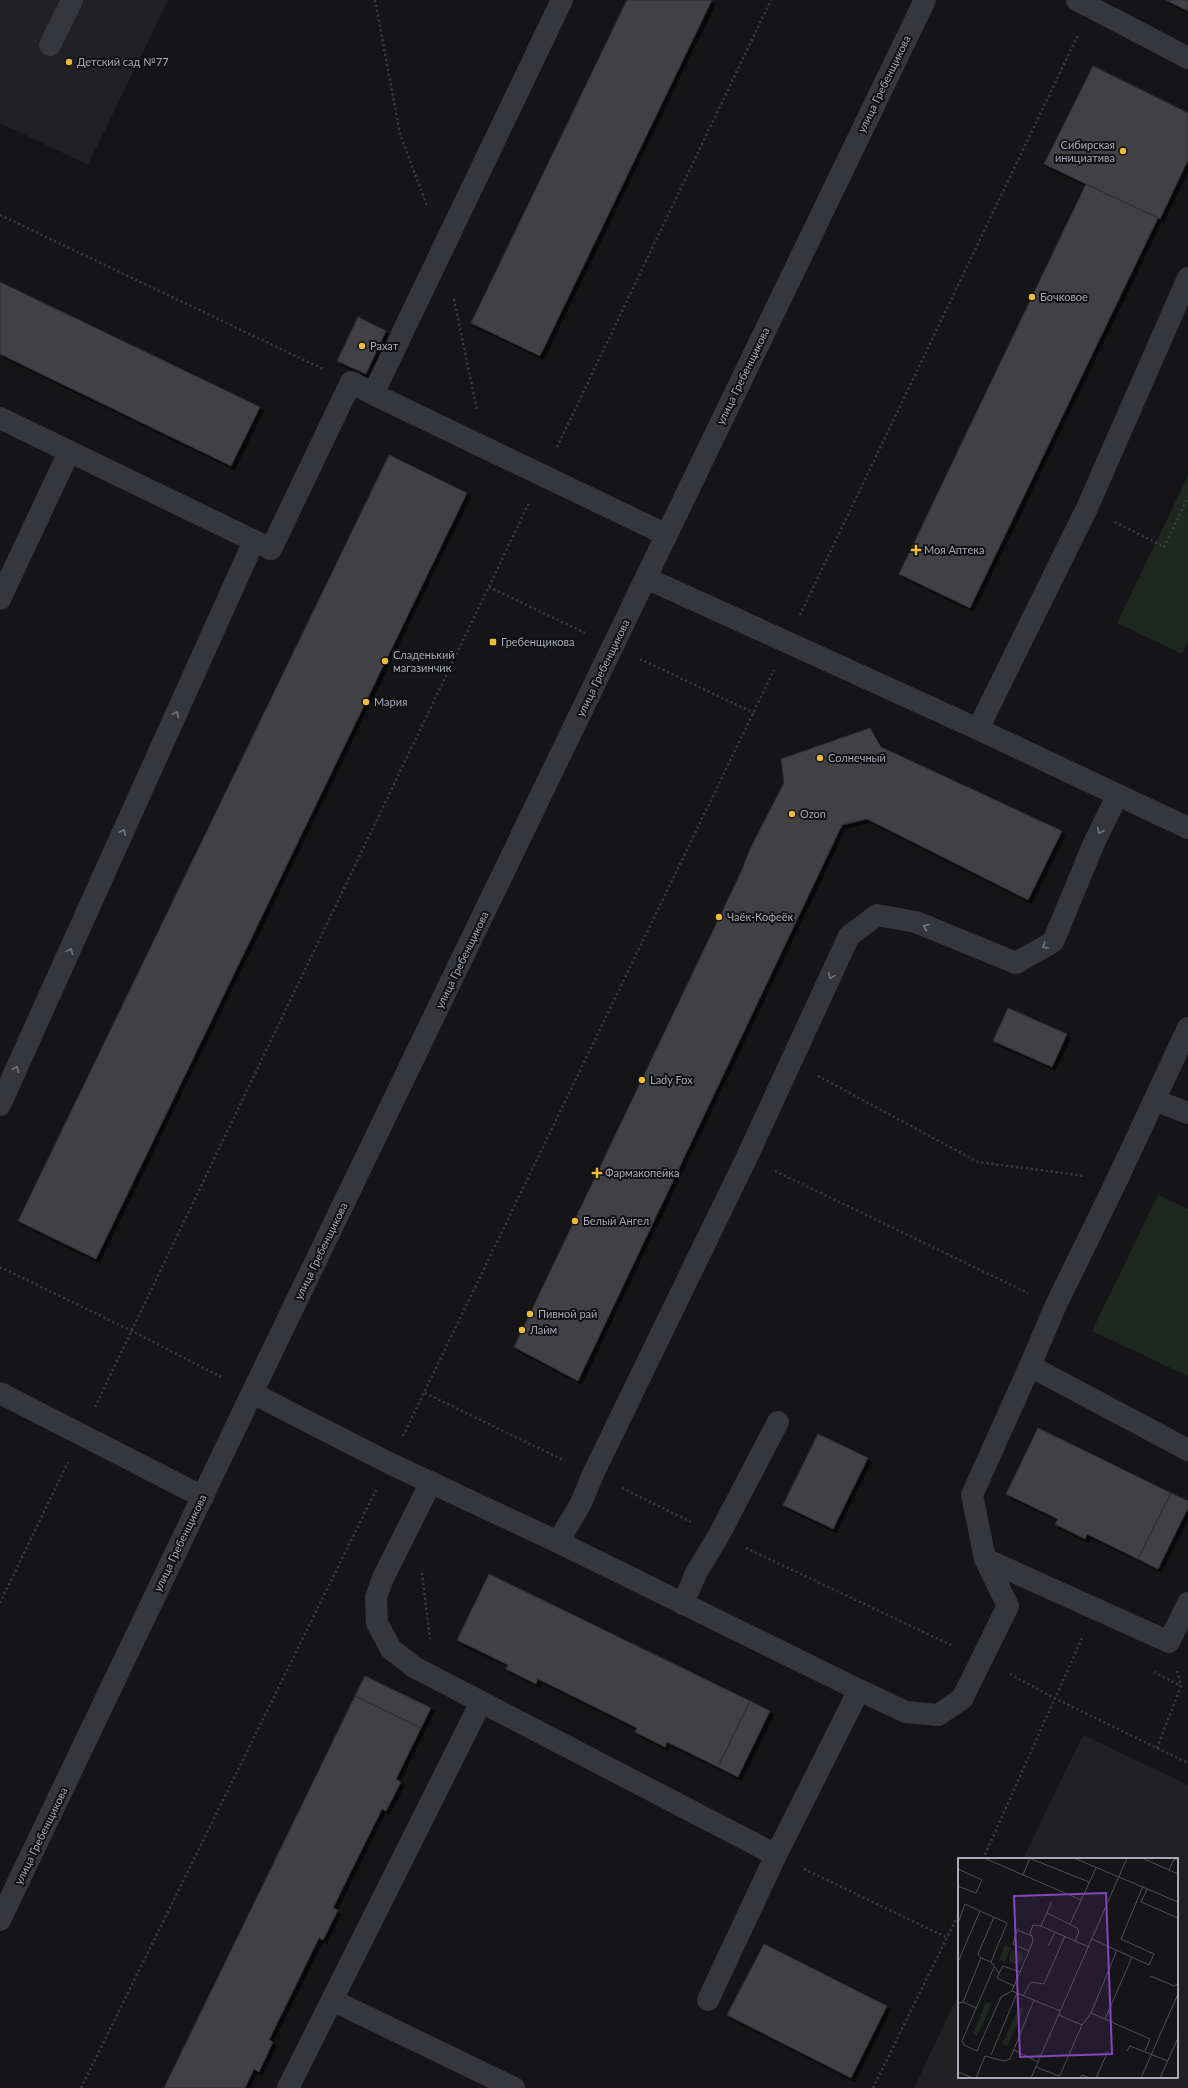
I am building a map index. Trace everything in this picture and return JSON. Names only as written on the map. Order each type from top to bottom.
[{"type":"street","points":[[50,45],[72,0]]},
{"type":"street","points":[[374,394],[562,0]]},
{"type":"street","name":"улица Гребенщикова","points":[[0,1920],[252,1393],[925,0]]},
{"type":"street","points":[[1084,4],[1188,58]]},
{"type":"street","points":[[978,729],[1087,508],[1188,278]]},
{"type":"street","points":[[0,418],[271,549],[351,382],[667,534]]},
{"type":"street","points":[[0,599],[69,452]]},
{"type":"street","points":[[0,1105],[254,541]]},
{"type":"street","points":[[646,578],[978,729],[1117,796],[1188,828]]},
{"type":"street","points":[[558,1542],[581,1503],[593,1474],[792,1062],[849,936],[877,915],[916,922],[1016,963],[1053,942],[1094,843],[1117,796]]},
{"type":"street","points":[[252,1393],[389,1463],[558,1542],[859,1690],[906,1712],[938,1715],[962,1699],[1008,1606],[985,1559],[972,1495],[1055,1307],[1117,1180],[1188,1028]]},
{"type":"street","points":[[1154,1100],[1188,1113]]},
{"type":"street","points":[[1030,1366],[1188,1450]]},
{"type":"street","points":[[0,1394],[82,1434],[203,1497]]},
{"type":"street","points":[[683,1604],[696,1573],[719,1535],[778,1422]]},
{"type":"street","points":[[431,1482],[383,1578],[376,1597],[377,1623],[391,1649],[414,1667],[776,1855]]},
{"type":"street","points":[[985,1559],[1169,1642],[1188,1603]]},
{"type":"street","points":[[708,2000],[776,1855],[859,1690]]},
{"type":"street","points":[[288,2088],[481,1702]]},
{"type":"street","points":[[332,2000],[514,2088]]},
{"type":"path","points":[[0,1603],[771,0]]},
{"type":"path","points":[[81,2088],[389,1463],[425,1393],[787,642],[1084,4]]},
{"type":"path","points":[[0,215],[351,382]]},
{"type":"path","points":[[1087,508],[1164,548],[1188,496]]},
{"type":"path","points":[[792,1062],[978,1162],[1117,1180]]},
{"type":"path","points":[[747,1157],[1055,1307]]},
{"type":"path","points":[[0,1267],[132,1331],[252,1393]]},
{"type":"path","points":[[425,1393],[982,1660],[1054,1698],[1188,1764]]},
{"type":"path","points":[[421,1569],[435,1678]]},
{"type":"path","points":[[983,1858],[1083,1636],[1076,1633]]},
{"type":"path","points":[[1153,1671],[1182,1686],[1157,1748]]},
{"type":"path","points":[[776,1855],[948,1938]]},
{"type":"path","points":[[873,2088],[958,1915]]},
{"type":"shaded area","name":"Детский сад №77","points":[[0,0],[168,0],[88,165],[0,123]]},
{"type":"shaded area","points":[[1188,476],[1188,642],[1182,654],[1117,623]]},
{"type":"shaded area","points":[[1158,1195],[1188,1209],[1188,1376],[1092,1331]]},
{"type":"shaded area","points":[[1083,1735],[1188,1785],[1188,2088],[914,2088],[958,1995],[958,2078],[1178,2078],[1178,1858],[1023,1858]]},
{"type":"building","points":[[627,0],[712,0],[540,356],[471,323]]},
{"type":"building","points":[[1166,0],[1188,0],[1188,11]]},
{"type":"building","points":[[1093,66],[1188,113],[1188,160],[1160,219],[1044,164]]},
{"type":"building","points":[[1086,184],[1158,218],[970,608],[899,574]]},
{"type":"building","points":[[0,282],[260,407],[231,466],[0,354]]},
{"type":"building","name":"Рахат","points":[[358,317],[386,331],[366,374],[337,361]]},
{"type":"building","points":[[389,455],[467,493],[96,1259],[18,1221]]},
{"type":"building","points":[[870,728],[881,747],[1062,831],[1028,900],[867,819],[842,825],[578,1381],[514,1347],[742,870],[750,849],[784,783],[781,759]]},
{"type":"building","points":[[1008,1008],[1067,1034],[1052,1067],[993,1041]]},
{"type":"building","points":[[1038,1428],[1171,1493],[1138,1559],[1087,1534],[1085,1539],[1055,1524],[1058,1519],[1006,1494]]},
{"type":"building","points":[[818,1434],[868,1458],[833,1529],[783,1505]]},
{"type":"building","points":[[1171,1493],[1188,1501],[1188,1508],[1158,1569],[1138,1559]]},
{"type":"building","points":[[489,1574],[750,1701],[718,1767],[667,1742],[665,1747],[635,1732],[637,1728],[538,1679],[536,1684],[506,1669],[508,1665],[457,1640]]},
{"type":"building","points":[[365,1676],[431,1708],[421,1728],[355,1696]]},
{"type":"building","points":[[355,1696],[421,1728],[396,1779],[401,1782],[386,1811],[382,1809],[333,1908],[338,1910],[323,1940],[319,1938],[269,2040],[273,2042],[259,2072],[254,2069],[245,2088],[164,2088]]},
{"type":"building","points":[[750,1701],[770,1711],[738,1777],[718,1767]]},
{"type":"building","points":[[764,1944],[887,2006],[851,2078],[727,2015]]},
{"type":"place","name":"Детский сад №77","points":[[69,62]]},
{"type":"place","name":"Сибирская инициатива","points":[[1123,151]]},
{"type":"place","name":"Бочковое","points":[[1032,297]]},
{"type":"place","name":"Рахат","points":[[362,346]]},
{"type":"place","name":"Моя Аптека","points":[[916,550]]},
{"type":"place","name":"Гребенщикова","points":[[493,642]]},
{"type":"place","name":"Сладенький магазинчик","points":[[385,661]]},
{"type":"place","name":"Мария","points":[[366,702]]},
{"type":"place","name":"Солнечный","points":[[820,758]]},
{"type":"place","name":"Ozon","points":[[792,814]]},
{"type":"place","name":"Чаёк-Кофеёк","points":[[719,917]]},
{"type":"place","name":"Lady Fox","points":[[642,1080]]},
{"type":"place","name":"Фармакопейка","points":[[597,1173]]},
{"type":"place","name":"Белый Ангел","points":[[575,1221]]},
{"type":"place","name":"Пивной рай","points":[[530,1314]]},
{"type":"place","name":"Лайм","points":[[522,1330]]}]
